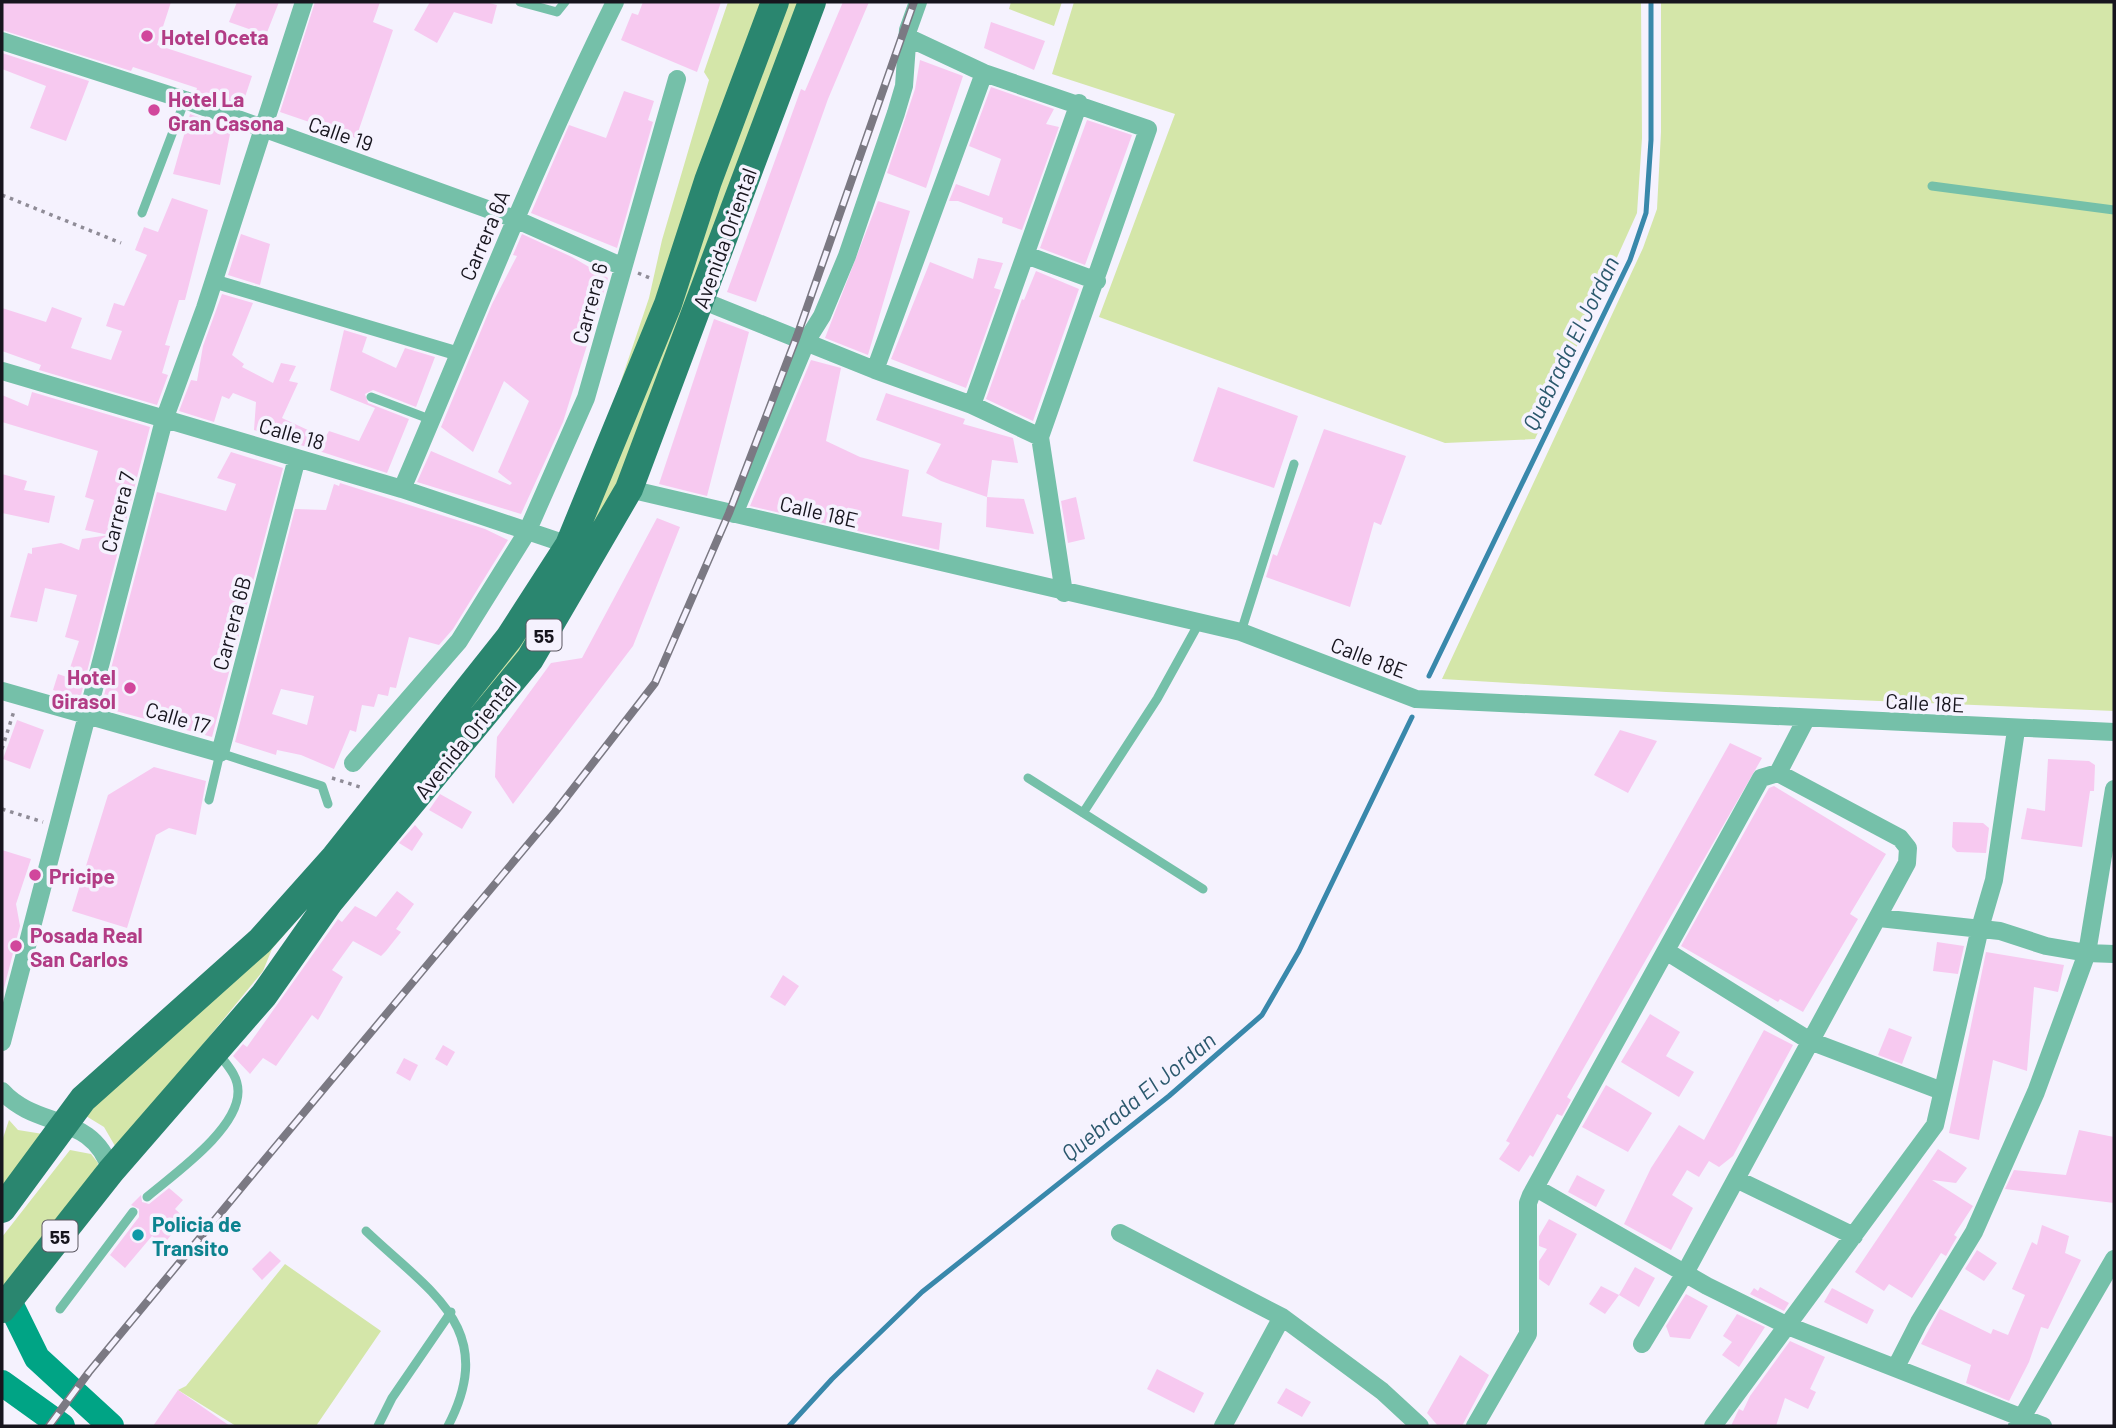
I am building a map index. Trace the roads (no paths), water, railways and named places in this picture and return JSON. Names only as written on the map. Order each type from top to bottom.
[{"type":"main road","name":"Avenida Oriental","points":[[5,1305],[111,1171],[264,995],[321,892],[509,638],[569,545],[668,304],[708,181],[775,2]]},
{"type":"main road","name":"Avenida Oriental","points":[[2,1209],[83,1099],[260,941],[321,892],[530,659],[629,489],[811,2]]},
{"type":"main road","points":[[5,1305],[37,1358],[111,1426]]},
{"type":"main road","points":[[2,1382],[62,1426]]},
{"type":"street","name":"Carrera 7","points":[[2,1042],[4,1018],[89,715],[164,420],[213,281],[304,2]]},
{"type":"street","name":"Carrera 6A","points":[[402,489],[575,81],[615,2]]},
{"type":"street","points":[[734,514],[807,340],[822,316],[847,256],[904,86],[907,37],[919,2]]},
{"type":"street","points":[[907,37],[984,73],[1079,103],[1148,129],[1097,281],[1040,437],[1064,593]]},
{"type":"street","name":"Calle 19","points":[[2,41],[185,100],[515,219],[621,266]]},
{"type":"street","points":[[875,370],[984,73]]},
{"type":"street","name":"Carrera 6","points":[[527,532],[586,398],[617,293],[621,266],[677,79]]},
{"type":"street","points":[[972,405],[1079,103]]},
{"type":"street","points":[[1026,255],[1097,281]]},
{"type":"street","points":[[213,281],[459,354]]},
{"type":"street","points":[[701,300],[807,340],[875,370],[972,405],[1040,437]]},
{"type":"street","name":"Calle 18","points":[[2,371],[402,489],[569,545]]},
{"type":"street","name":"Carrera 6B","points":[[220,753],[297,458]]},
{"type":"street","name":"Calle 18E","points":[[629,489],[1064,593],[1241,632],[1416,699],[2015,730],[2114,732]]},
{"type":"street","points":[[353,763],[459,641],[527,532]]},
{"type":"street","name":"Calle 17","points":[[10,694],[220,753]]},
{"type":"street","points":[[1475,1426],[1528,1334],[1528,1203],[1761,778],[1777,773],[1806,719]]},
{"type":"street","points":[[1713,1426],[1935,1125],[1979,928],[1994,880],[2015,730]]},
{"type":"street","points":[[1642,1344],[1685,1273],[1908,863],[1908,848],[1900,838],[1777,773]]},
{"type":"street","points":[[1896,1367],[1919,1322],[1974,1232],[2036,1092],[2087,953],[2114,789]]},
{"type":"street","points":[[1879,918],[1979,928],[2087,953],[2114,954]]},
{"type":"street","points":[[1666,951],[1810,1041],[1942,1091]]},
{"type":"street","points":[[2,1091],[22,1107],[63,1125],[81,1129],[95,1139],[106,1154],[111,1171]]},
{"type":"street","points":[[1735,1179],[1854,1236]]},
{"type":"street","points":[[1536,1188],[1685,1273],[1788,1326],[1896,1367],[2019,1422],[2043,1426]]},
{"type":"street","points":[[1120,1233],[1282,1317],[1382,1391],[1420,1426]]},
{"type":"street","points":[[2019,1422],[2114,1259]]},
{"type":"street","points":[[1223,1426],[1282,1317]]},
{"type":"lane","points":[[520,2],[556,12],[565,2]]},
{"type":"lane","points":[[142,214],[185,100]]},
{"type":"lane","points":[[1932,186],[2114,210]]},
{"type":"lane","points":[[370,397],[432,420]]},
{"type":"lane","points":[[1241,632],[1294,464]]},
{"type":"lane","points":[[1083,813],[1157,699],[1199,623]]},
{"type":"lane","name":"Calle 17","points":[[220,753],[322,786],[328,804]]},
{"type":"lane","name":"Carrera 6B","points":[[209,800],[220,753]]},
{"type":"lane","points":[[1028,778],[1203,889]]},
{"type":"lane","points":[[147,1197],[212,1140],[234,1109],[239,1091],[236,1079],[217,1051]]},
{"type":"lane","points":[[60,1309],[134,1212]]},
{"type":"lane","points":[[366,1231],[451,1312],[467,1352],[466,1377],[448,1426]]},
{"type":"lane","points":[[378,1426],[392,1398],[451,1312]]},
{"type":"waterway","name":"Quebrada El Jordan","points":[[1429,676],[1630,260],[1646,213],[1651,140],[1651,2]]},
{"type":"waterway","name":"Quebrada El Jordan","points":[[789,1426],[832,1379],[922,1292],[1169,1096],[1262,1015],[1299,951],[1412,717]]},
{"type":"railway","points":[[49,1426],[89,1372],[555,812],[655,683],[729,513],[797,336],[914,2]]},
{"type":"place","name":"Hotel Oceta","points":[[147,36]]},
{"type":"place","name":"Hotel La Gran Casona","points":[[154,110]]},
{"type":"place","name":"Hotel Girasol","points":[[130,688]]},
{"type":"place","name":"Pricipe","points":[[35,875]]},
{"type":"place","name":"Posada Real San Carlos","points":[[16,946]]},
{"type":"place","name":"Policia de Transito","points":[[138,1235]]}]
